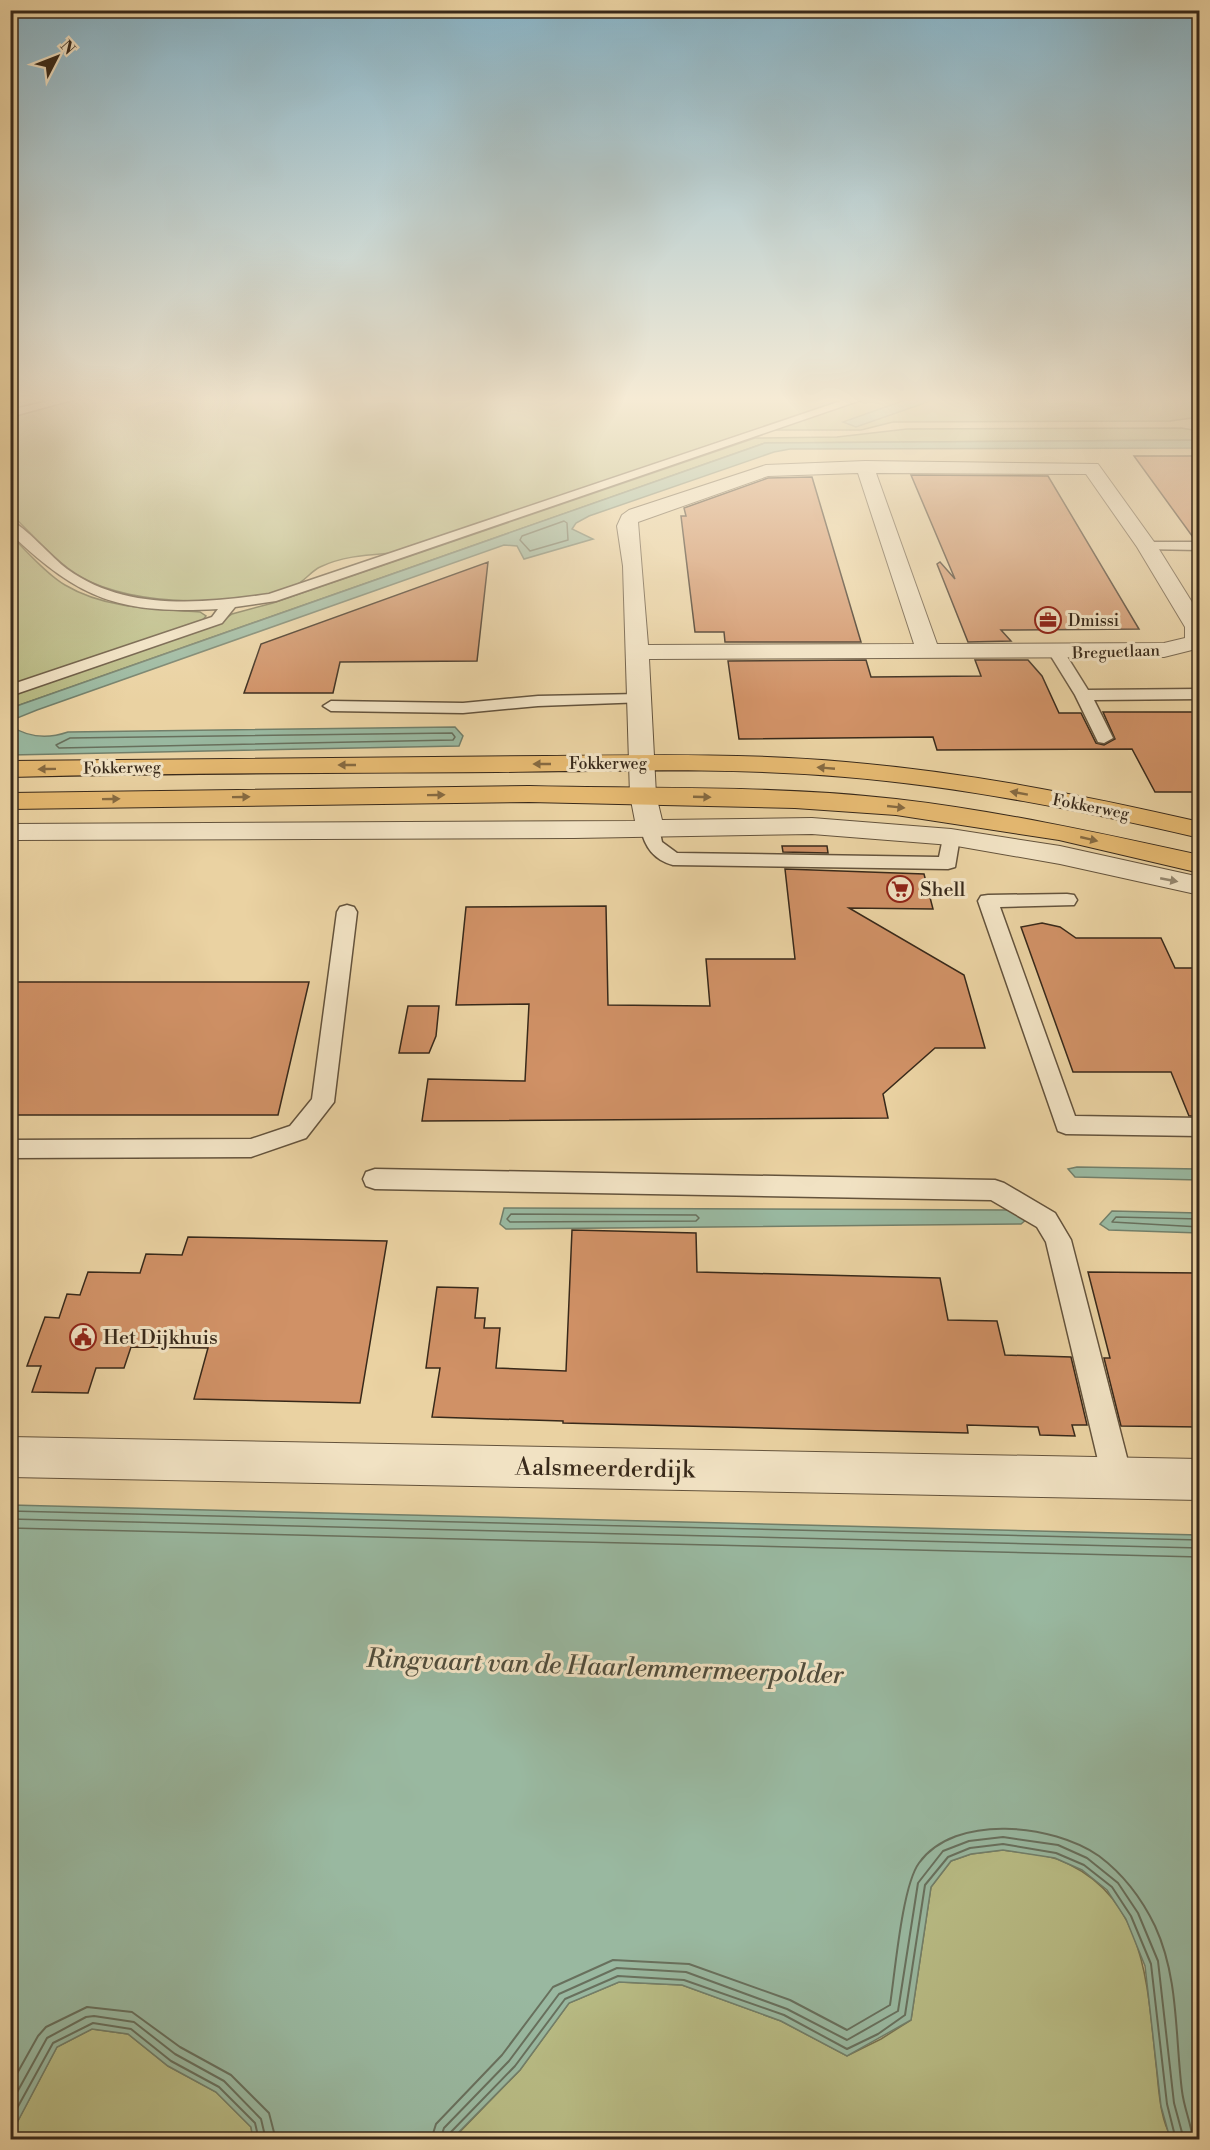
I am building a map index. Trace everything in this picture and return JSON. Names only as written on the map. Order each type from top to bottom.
[{"type":"main road","name":"Fokkerweg","points":[[10,770],[643,763],[792,766],[892,774],[1112,810],[1200,830]]},
{"type":"main road","name":"Fokkerweg","points":[[10,801],[529,794],[643,795],[896,807],[1059,832],[1200,864]]},
{"type":"street","name":"Breguetlaan","points":[[643,795],[633,566],[627,526],[629,519],[636,514],[677,500]]},
{"type":"street","points":[[877,500],[928,652]]},
{"type":"street","name":"Breguetlaan","points":[[637,652],[1057,652],[1164,650],[1196,642],[1196,627],[1147,546],[1114,500]]},
{"type":"street","name":"Fokkerweg","points":[[643,795],[650,828]]},
{"type":"street","points":[[10,832],[812,826],[951,837],[1060,855],[1137,874],[1200,886]]},
{"type":"street","name":"Aalsmeerderdijk","points":[[10,1457],[1200,1480]]},
{"type":"lane","points":[[10,525],[42,555],[78,583],[118,598],[202,607],[271,598],[559,500]]},
{"type":"lane","points":[[1147,546],[1200,546]]},
{"type":"lane","points":[[10,691],[217,620],[229,605]]},
{"type":"lane","points":[[1057,652],[1083,695],[1104,738]]},
{"type":"lane","points":[[1083,695],[1200,694]]},
{"type":"lane","points":[[331,706],[463,708],[538,701],[639,699]]},
{"type":"lane","points":[[1067,900],[987,901],[1066,1125],[1200,1127]]},
{"type":"lane","points":[[10,1149],[251,1148],[298,1132],[323,1102],[347,912]]},
{"type":"lane","points":[[375,1179],[995,1190],[1046,1220],[1058,1240],[1117,1477]]},
{"type":"shaded area","points":[[11,500],[547,500],[392,553],[337,560],[317,569],[298,584],[272,593],[217,601],[157,599],[104,587],[73,572],[54,557],[11,514]]},
{"type":"shaded area","points":[[573,500],[602,500],[11,708],[10,695],[222,621],[232,614],[273,603]]},
{"type":"shaded area","points":[[10,535],[50,574],[80,593],[114,603],[200,612],[206,616],[202,621],[11,685]]},
{"type":"shaded area","points":[[1003,1850],[1051,1857],[1086,1874],[1109,1894],[1125,1917],[1144,1973],[1160,2102],[1164,2121],[1172,2139],[452,2140],[520,2070],[569,2003],[619,1982],[682,1985],[781,2021],[847,2056],[881,2039],[911,2020],[931,1887],[951,1861],[971,1854]]},
{"type":"shaded area","points":[[92,2029],[128,2034],[168,2066],[216,2092],[251,2127],[253,2139],[11,2140],[11,2134],[57,2047]]},
{"type":"water","points":[[602,500],[634,500],[589,516],[576,523],[572,529],[593,539],[524,559],[517,546],[504,545],[17,718],[11,726],[11,708]]},
{"type":"water","points":[[11,726],[32,735],[46,736],[68,732],[455,727],[463,736],[459,746],[11,755]]},
{"type":"water","points":[[1077,1167],[1199,1169],[1199,1180],[1075,1177],[1068,1169]]},
{"type":"water","points":[[504,1208],[1008,1210],[1027,1219],[1021,1224],[506,1229],[500,1224]]},
{"type":"water","points":[[1112,1211],[1199,1213],[1199,1233],[1109,1230],[1100,1224]]},
{"type":"water","name":"Ringvaart van de Haarlemmermeerpolder","points":[[11,1505],[1199,1535],[1199,2139],[1172,2139],[1169,2135],[1161,2106],[1145,1966],[1126,1919],[1107,1890],[1082,1870],[1055,1858],[1003,1850],[971,1854],[951,1861],[931,1887],[911,2020],[847,2056],[781,2021],[682,1985],[619,1982],[569,2003],[520,2070],[452,2139],[253,2140],[251,2127],[216,2092],[168,2066],[128,2034],[92,2029],[57,2047],[11,2134]]},
{"type":"building","points":[[705,500],[819,500],[861,642],[725,642],[724,632],[695,632],[681,516],[686,516],[684,508]]},
{"type":"building","points":[[922,500],[1062,500],[1139,629],[1001,630],[1011,641],[968,642],[937,564],[940,562],[955,579]]},
{"type":"building","points":[[1166,500],[1200,500],[1200,540],[1195,540]]},
{"type":"building","points":[[488,562],[477,661],[340,662],[333,693],[244,693],[261,644]]},
{"type":"building","points":[[866,660],[871,677],[981,676],[975,660],[1028,660],[1042,676],[1059,713],[1081,713],[1096,743],[1104,745],[1115,739],[1103,712],[1200,712],[1200,792],[1155,792],[1132,749],[937,750],[933,737],[739,739],[728,661]]},
{"type":"building","points":[[782,846],[827,846],[828,853],[783,852]]},
{"type":"building","points":[[785,869],[924,874],[933,909],[849,908],[964,975],[985,1048],[935,1048],[883,1094],[888,1118],[422,1121],[428,1079],[525,1081],[529,1004],[456,1005],[466,907],[606,906],[608,1005],[710,1006],[706,959],[795,959]]},
{"type":"building","points":[[1042,923],[1060,927],[1076,938],[1161,938],[1175,968],[1200,968],[1200,1116],[1189,1116],[1171,1072],[1073,1072],[1021,927]]},
{"type":"building","points":[[10,982],[309,982],[278,1115],[10,1115]]},
{"type":"building","points":[[408,1006],[439,1006],[436,1036],[429,1053],[399,1053]]},
{"type":"building","points":[[572,1230],[696,1233],[697,1272],[940,1278],[948,1320],[997,1321],[1005,1355],[1071,1357],[1087,1425],[1072,1425],[1075,1436],[1040,1435],[1038,1427],[967,1425],[968,1433],[563,1423],[563,1421],[432,1417],[440,1368],[426,1368],[437,1287],[478,1288],[475,1318],[485,1318],[484,1328],[500,1328],[496,1368],[566,1371]]},
{"type":"building","points":[[188,1237],[387,1241],[360,1403],[194,1399],[208,1348],[131,1347],[124,1368],[96,1368],[88,1393],[32,1392],[41,1366],[27,1366],[45,1317],[59,1318],[67,1294],[80,1295],[88,1272],[140,1273],[146,1254],[182,1255]]},
{"type":"building","points":[[1088,1272],[1200,1273],[1200,1427],[1121,1426],[1104,1358],[1110,1358]]},
{"type":"place","name":"Dmissi","points":[[1048,620]]},
{"type":"place","name":"Shell","points":[[900,889]]},
{"type":"place","name":"Het Dijkhuis","points":[[83,1337]]}]
